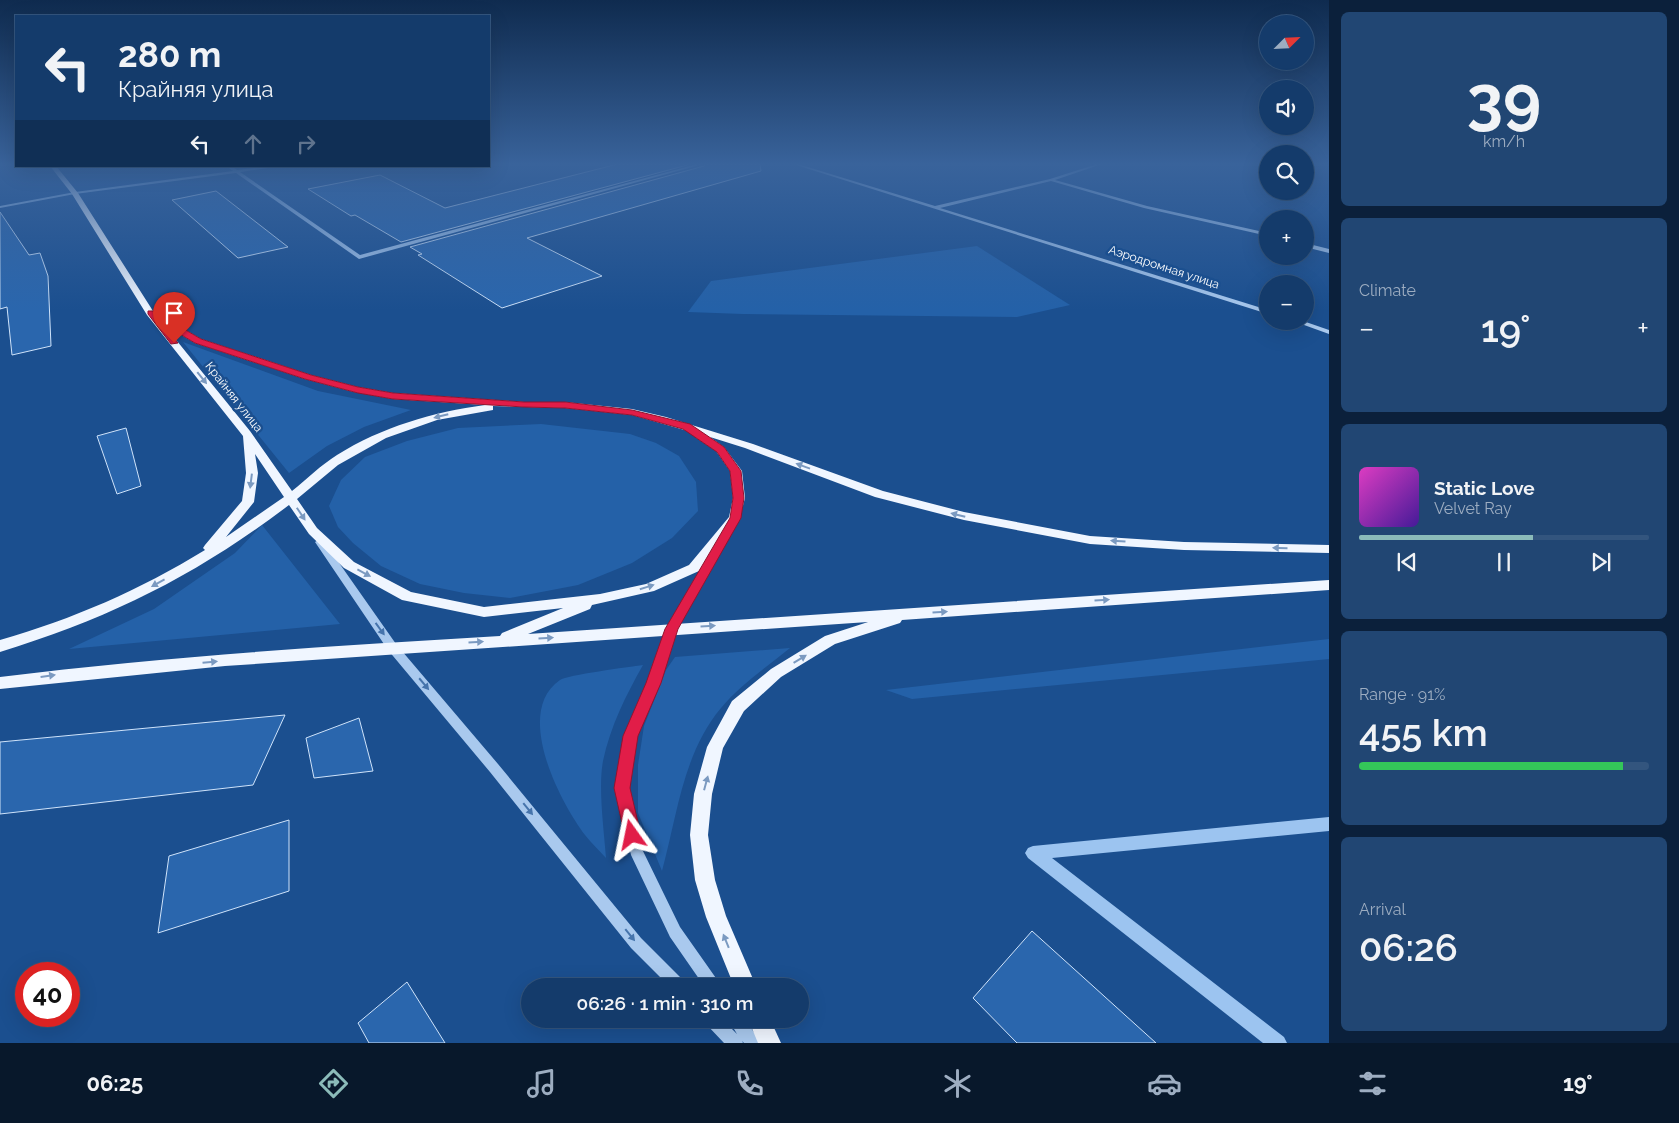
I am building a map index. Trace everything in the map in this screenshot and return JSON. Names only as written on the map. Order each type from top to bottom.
[{"type":"main road","name":"Крайняя улица","points":[[87,213],[150,313],[246,433],[312,531],[349,565],[407,596],[484,612],[600,599]]},
{"type":"main road","points":[[150,313],[198,341],[308,377],[350,388],[393,396],[610,409],[662,419],[749,446],[879,494],[964,516],[1090,540],[1184,546],[1329,548]]},
{"type":"main road","points":[[0,646],[35,636],[127,601],[201,559],[290,498],[347,454],[374,439],[409,425],[447,415],[524,404]]},
{"type":"main road","points":[[498,641],[600,599],[649,588],[694,568],[735,518],[739,498],[736,471],[720,450],[687,426]]},
{"type":"main road","points":[[201,559],[248,502],[252,473],[246,433]]},
{"type":"main road","points":[[0,683],[69,674],[392,647],[1329,585]]},
{"type":"main road","points":[[742,978],[716,917],[705,880],[699,835],[703,794],[715,747],[738,706],[776,673],[830,640],[912,614]]},
{"type":"main road","points":[[763,1028],[770,1043]]},
{"type":"street","points":[[293,213],[358,257],[521,213]]},
{"type":"street","name":"Аэродромная улица","points":[[955,213],[1259,309]]},
{"type":"street","points":[[1171,213],[1259,233]]},
{"type":"street","points":[[1314,248],[1329,252]]},
{"type":"street","points":[[1314,327],[1329,332]]},
{"type":"street","points":[[707,978],[675,932],[636,850],[622,788],[630,736],[654,683],[672,629],[735,518]]},
{"type":"street","points":[[312,531],[392,647],[500,775],[636,942],[671,978]]},
{"type":"street","points":[[720,1028],[735,1043]]},
{"type":"street","points":[[742,1028],[753,1043]]},
{"type":"shaded area","points":[[977,246],[1070,305],[1017,317],[688,312],[711,281]]},
{"type":"shaded area","points":[[183,342],[318,391],[411,410],[364,427],[327,446],[289,473]]},
{"type":"shaded area","points":[[541,424],[630,434],[656,443],[679,456],[696,482],[698,511],[672,538],[632,563],[578,585],[510,598],[464,593],[420,584],[381,566],[353,543],[338,527],[329,506],[341,480],[365,457],[407,441],[458,428]]},
{"type":"shaded area","points":[[262,525],[340,624],[69,649],[154,609],[235,553]]},
{"type":"shaded area","points":[[1329,639],[1329,659],[912,699],[886,690]]},
{"type":"shaded area","points":[[790,648],[737,691],[708,726],[698,745],[683,786],[662,871],[638,813],[638,765],[644,726],[666,670],[675,657]]},
{"type":"shaded area","points":[[643,665],[619,712],[603,761],[601,796],[606,858],[587,838],[575,820],[554,780],[541,734],[541,713],[547,694],[560,680]]},
{"type":"building","points":[[0,213],[29,255],[40,253],[48,276],[51,346],[12,355],[7,307],[0,309]]},
{"type":"building","points":[[186,213],[244,213],[288,247],[238,258]]},
{"type":"building","points":[[346,213],[510,213],[401,242],[355,215],[351,216]]},
{"type":"building","points":[[535,213],[615,213],[527,238],[602,276],[502,308],[418,255],[422,254],[410,247]]},
{"type":"building","points":[[126,428],[141,486],[117,494],[97,436]]},
{"type":"building","points":[[285,715],[253,785],[0,814],[0,742]]},
{"type":"building","points":[[359,718],[373,771],[314,778],[306,738]]},
{"type":"building","points":[[289,820],[289,891],[158,933],[169,856]]},
{"type":"building","points":[[1032,931],[1156,1043],[1017,1043],[973,998]]},
{"type":"building","points":[[407,982],[445,1043],[369,1043],[358,1023]]},
{"type":"waterway","points":[[1278,1043],[1033,853],[1329,824]]},
{"type":"route","points":[[174,343],[150,313],[198,341],[308,377],[358,390],[393,396],[565,405],[632,412],[687,426],[720,450],[736,471],[739,498],[735,518],[672,629],[654,683],[630,736],[622,788],[632,835]]}]
